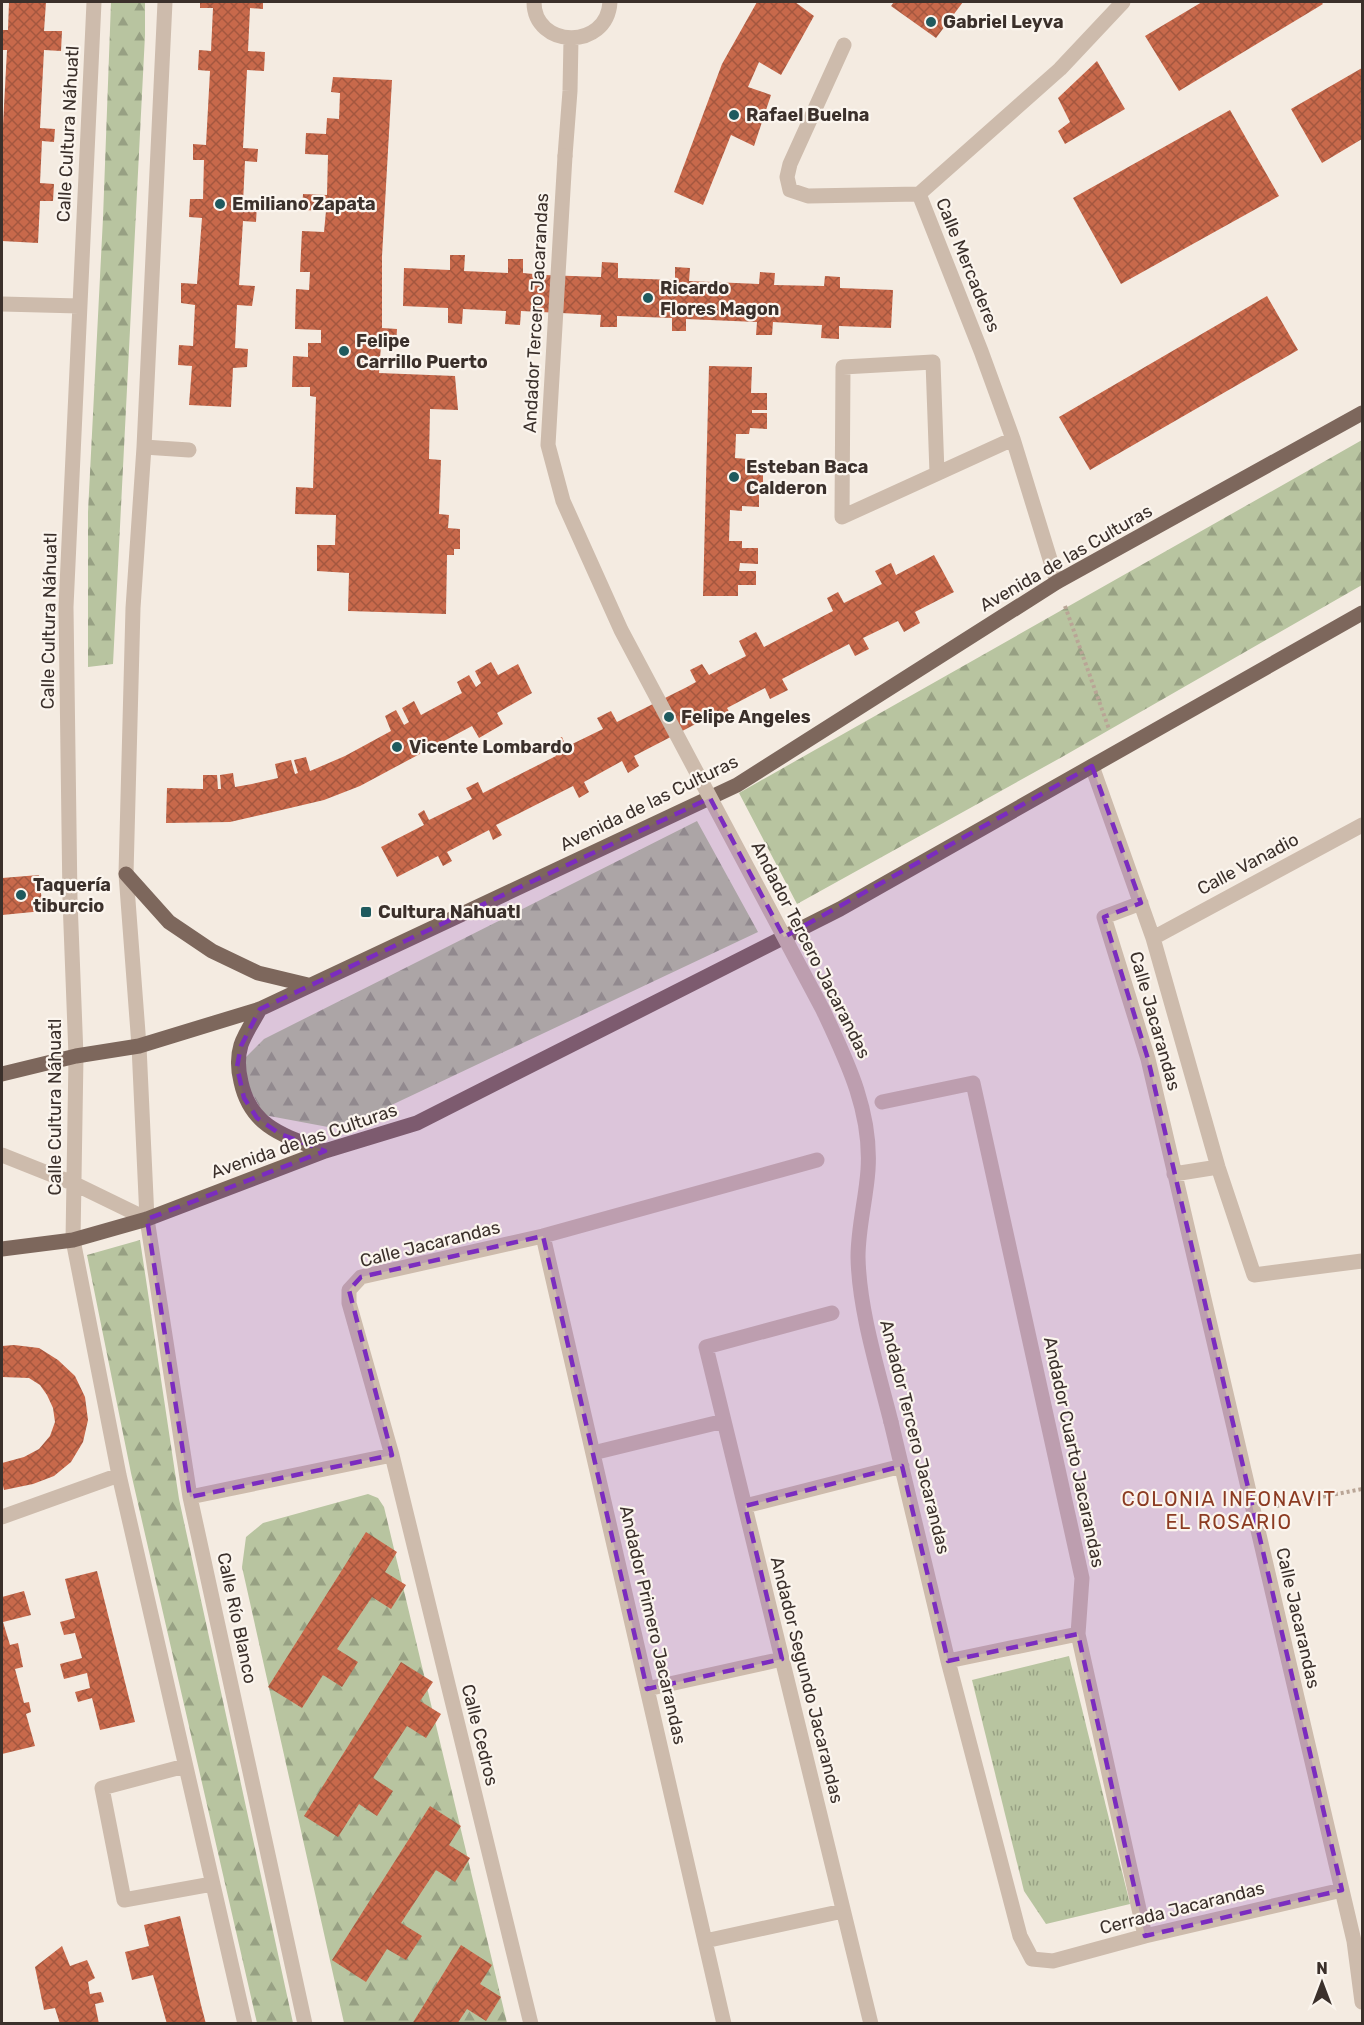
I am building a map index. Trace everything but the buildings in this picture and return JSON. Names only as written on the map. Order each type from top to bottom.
[{"type":"main road","name":"Avenida de las Culturas","points":[[2,1074],[76,1056],[139,1046],[260,1008],[737,785],[1057,582],[1362,413]]},
{"type":"main road","name":"Avenida de las Culturas","points":[[2,1249],[73,1240],[147,1219],[325,1151],[417,1123],[840,909],[1362,613]]},
{"type":"main road","points":[[126,874],[169,922],[212,951],[258,973],[308,985]]},
{"type":"main road","points":[[260,1008],[241,1046],[237,1067],[244,1098],[257,1118],[280,1134],[325,1151]]},
{"type":"street","name":"Calle Cultura Náhuatl","points":[[73,1240],[76,1056],[70,900],[66,607],[94,2]]},
{"type":"street","points":[[2,1155],[75,1184],[147,1219],[139,1046],[126,874],[133,609],[144,447],[165,2]]},
{"type":"street","points":[[534,2],[539,19],[547,29],[558,36],[571,39],[594,33],[608,15],[610,2]]},
{"type":"street","name":"Calle Mercaderes","points":[[1057,582],[1013,439],[919,194],[1060,69],[1123,2]]},
{"type":"street","name":"Andador Tercero Jacarandas","points":[[571,39],[570,91],[549,445],[563,501],[621,630],[823,1010],[850,1067],[865,1116],[868,1168],[858,1256],[865,1318],[948,1661],[1020,1936],[1032,1959]]},
{"type":"street","points":[[844,45],[790,164],[787,177],[790,190],[808,196],[919,194]]},
{"type":"street","points":[[2,304],[80,306]]},
{"type":"street","points":[[937,474],[933,362],[843,367],[842,517],[937,474],[1013,439]]},
{"type":"street","points":[[144,447],[189,450]]},
{"type":"street","name":"Calle Jacarandas","points":[[1092,766],[1153,938],[1218,1167],[1254,1275],[1362,1261]]},
{"type":"street","name":"Calle Vanadio","points":[[1153,938],[1362,825]]},
{"type":"street","name":"Calle Jacarandas","points":[[1141,903],[1104,917],[1148,1059],[1342,1890],[1358,1940],[1362,2002]]},
{"type":"street","name":"Andador Cuarto Jacarandas","points":[[882,1102],[973,1083],[1082,1578],[1078,1634],[1145,1936]]},
{"type":"street","name":"Calle Jacarandas","points":[[392,1455],[349,1303],[349,1290],[361,1277],[543,1236],[817,1160]]},
{"type":"street","points":[[1174,1174],[1218,1167]]},
{"type":"street","name":"Calle Río Blanco","points":[[147,1219],[190,1497],[305,2024]]},
{"type":"street","name":"Andador Primero Jacarandas","points":[[543,1236],[724,2024]]},
{"type":"street","points":[[73,1240],[119,1476],[245,2024]]},
{"type":"street","name":"Andador Segundo Jacarandas","points":[[832,1313],[706,1347],[871,2024]]},
{"type":"street","points":[[593,1453],[724,1421]]},
{"type":"street","points":[[190,1497],[392,1455]]},
{"type":"street","name":"Calle Cedros","points":[[392,1455],[531,2024]]},
{"type":"street","points":[[745,1506],[902,1466]]},
{"type":"street","points":[[2,1517],[119,1476]]},
{"type":"street","points":[[948,1661],[1078,1634]]},
{"type":"street","points":[[647,1689],[782,1659]]},
{"type":"street","points":[[185,1767],[102,1788],[124,1900],[212,1884]]},
{"type":"street","name":"Cerrada Jacarandas","points":[[1032,1959],[1053,1961],[1145,1936],[1342,1890]]},
{"type":"street","points":[[705,1941],[843,1911]]},
{"type":"path","points":[[1057,582],[1118,752]]},
{"type":"path","points":[[1252,1510],[1362,1489]]},
{"type":"highlighted area","points":[[1092,766],[1141,903],[1104,917],[1148,1059],[1342,1890],[1145,1936],[1078,1634],[948,1661],[902,1466],[745,1506],[782,1659],[647,1689],[543,1236],[361,1277],[349,1290],[392,1455],[190,1497],[147,1219],[325,1151],[280,1134],[257,1118],[244,1098],[237,1067],[241,1046],[260,1009],[710,798],[784,937]]},
{"type":"green space","points":[[111,2],[145,2],[145,35],[113,664],[88,667],[88,512]]},
{"type":"green space","points":[[1362,440],[1362,585],[1062,757],[797,904],[739,793]]},
{"type":"green space","points":[[697,821],[758,932],[381,1110],[328,1127],[264,1115],[247,1084],[245,1058],[264,1039]]},
{"type":"green space","points":[[140,1240],[179,1499],[293,2023],[257,2023],[131,1473],[87,1255]]},
{"type":"green space","points":[[368,1494],[378,1498],[384,1507],[507,2023],[344,2023],[242,1567],[246,1537],[263,1523]]},
{"type":"green space","points":[[1069,1656],[1130,1904],[1046,1924],[1024,1891],[972,1680]]},
{"type":"place","name":"Gabriel Leyva","points":[[931,22]]},
{"type":"place","name":"Rafael Buelna","points":[[734,115]]},
{"type":"place","name":"Emiliano Zapata","points":[[220,204]]},
{"type":"place","name":"Ricardo Flores Magon","points":[[648,298]]},
{"type":"place","name":"Felipe Carrillo Puerto","points":[[344,351]]},
{"type":"place","name":"Esteban Baca Calderon","points":[[734,477]]},
{"type":"place","name":"Felipe Angeles","points":[[669,717]]},
{"type":"place","name":"Vicente Lombardo","points":[[397,747]]},
{"type":"place","name":"Taquería tiburcio","points":[[21,895]]},
{"type":"place","name":"Cultura Nahuatl","points":[[366,912]]},
{"type":"district","name":"COLONIA INFONAVIT EL ROSARIO","points":[[1229,1510]]}]
